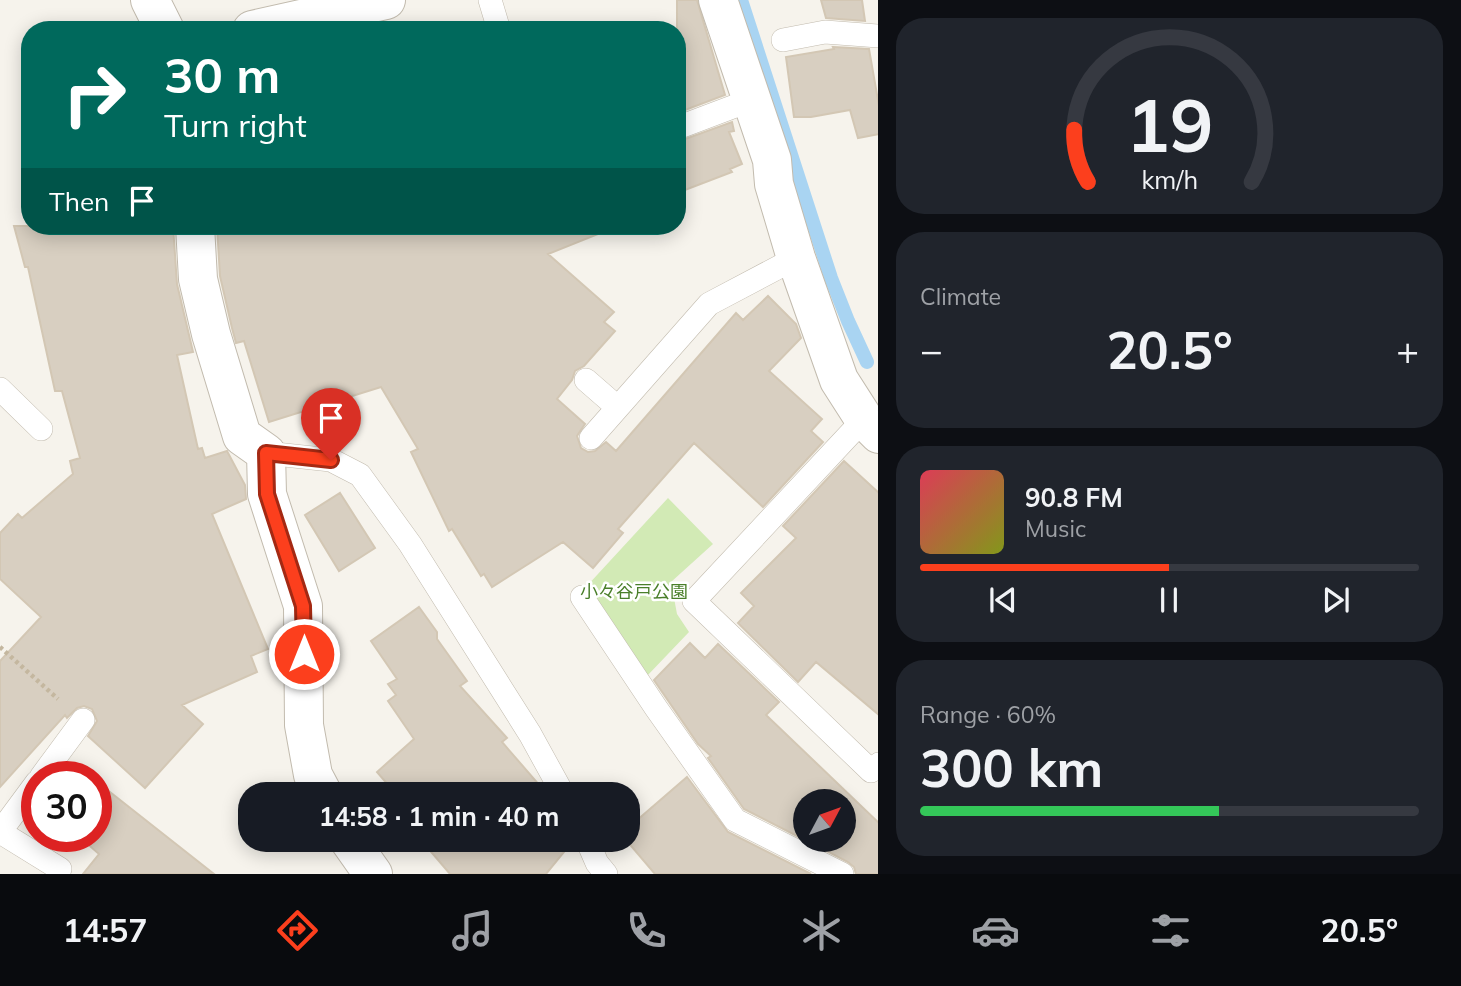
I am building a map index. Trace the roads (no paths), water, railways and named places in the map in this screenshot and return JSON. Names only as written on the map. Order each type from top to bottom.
[{"type":"street","points":[[150,0],[160,21]]},
{"type":"street","points":[[292,21],[386,0]]},
{"type":"street","points":[[719,0],[772,160],[774,184],[796,258],[839,380],[874,422]]},
{"type":"street","points":[[197,235],[198,279],[211,334],[242,436],[266,453],[267,494],[303,606],[304,725],[317,782]]},
{"type":"street","points":[[357,852],[373,874]]},
{"type":"lane","points":[[490,0],[496,21]]},
{"type":"lane","points":[[783,40],[825,33],[878,36]]},
{"type":"lane","points":[[686,125],[751,100]]},
{"type":"lane","points":[[591,438],[709,304],[796,258]]},
{"type":"lane","points":[[586,380],[617,407]]},
{"type":"lane","points":[[0,389],[41,429]]},
{"type":"lane","points":[[874,422],[773,514],[694,601],[871,771],[878,764]]},
{"type":"lane","points":[[266,453],[331,460],[360,475],[410,544],[530,734],[556,782]]},
{"type":"lane","points":[[582,597],[735,820],[842,874]]},
{"type":"lane","points":[[53,761],[83,720]]},
{"type":"lane","points":[[21,804],[0,832],[60,869]]},
{"type":"lane","points":[[592,852],[606,874]]},
{"type":"waterway","points":[[741,0],[831,278],[867,362]]},
{"type":"park label","name":"小々谷戸公園","points":[[634,592]]}]
